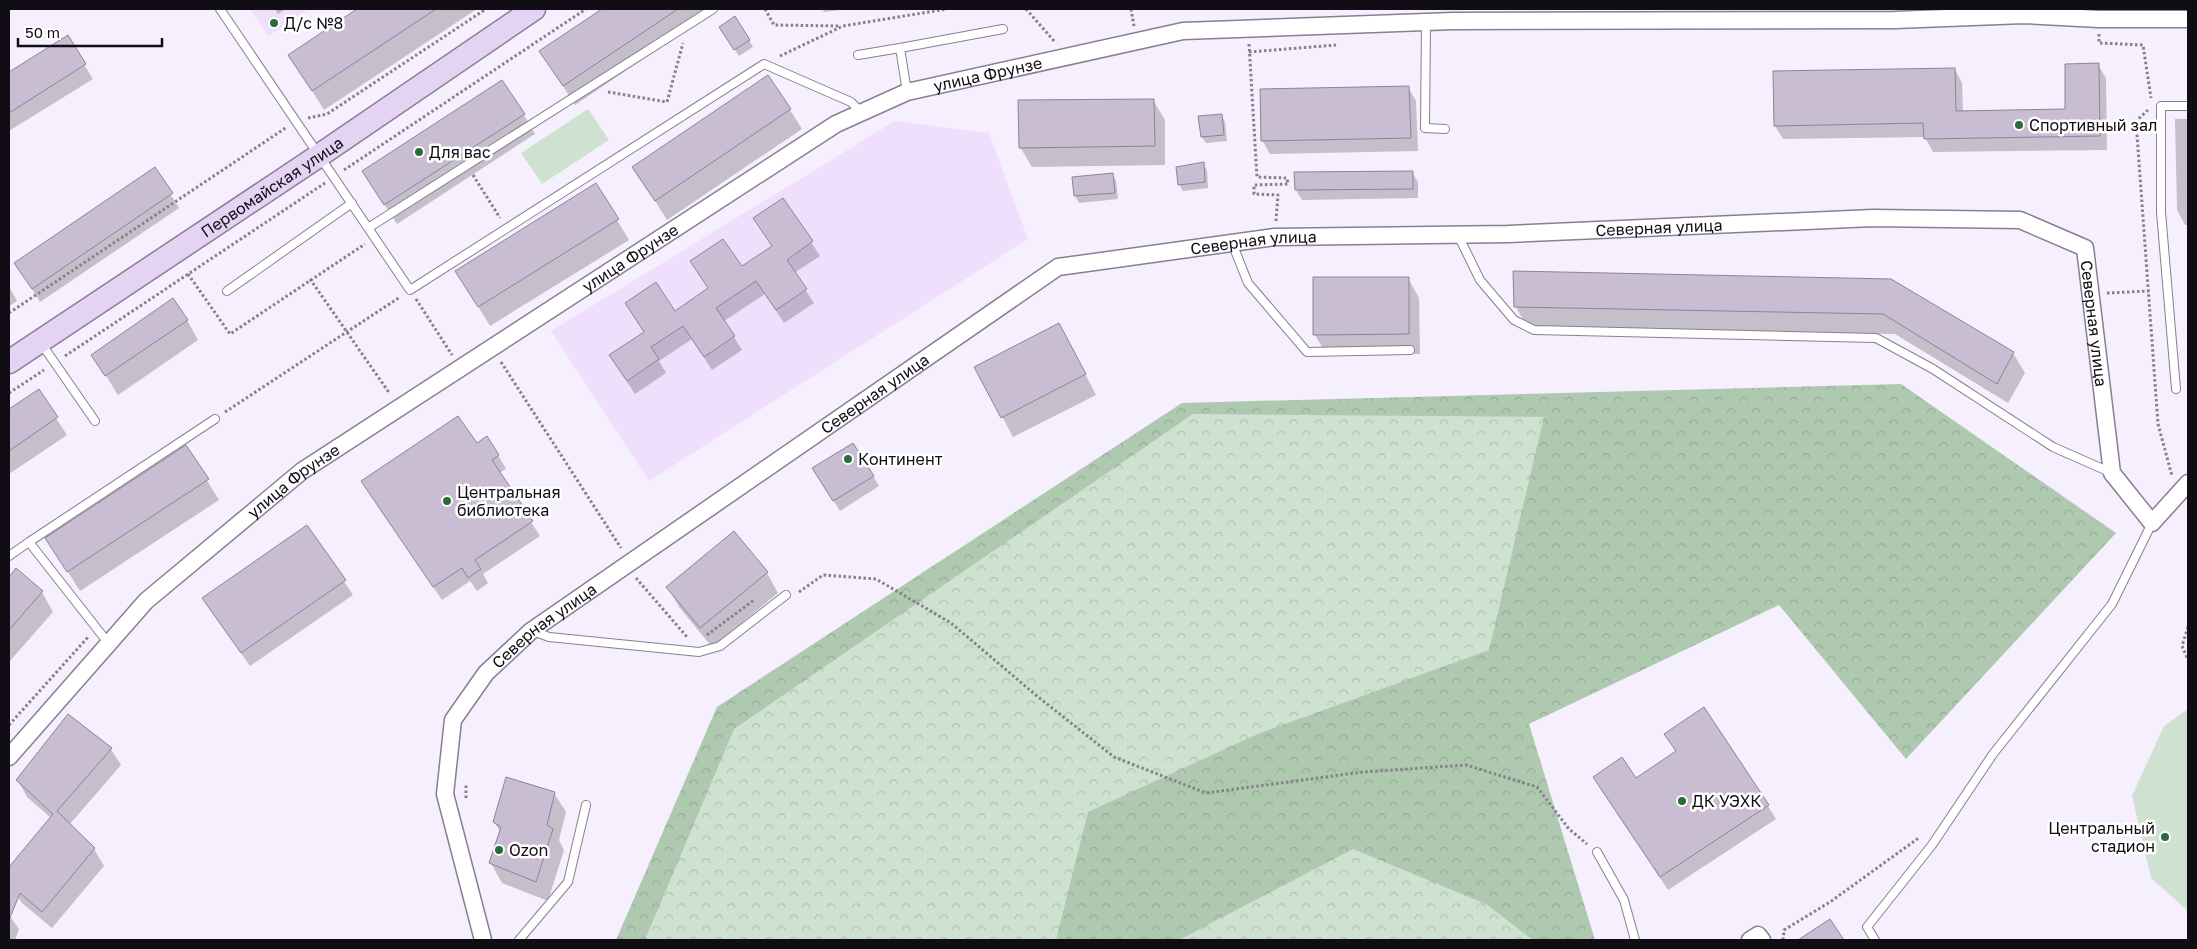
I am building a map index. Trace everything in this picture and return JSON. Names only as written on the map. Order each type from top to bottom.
[{"type":"main road","name":"Первомайская улица","points":[[9,362],[320,155],[534,9]]},
{"type":"street","name":"улица Фрунзе","points":[[9,757],[146,601],[302,471],[836,124],[907,92],[1184,30],[1426,22],[2023,12],[2098,19],[2188,19]]},
{"type":"street","name":"Северная улица","points":[[483,940],[445,794],[453,720],[486,673],[531,631],[636,570],[1058,267],[1275,238],[1458,235],[1872,218],[2020,220],[2085,248],[2112,473]]},
{"type":"street","points":[[2112,473],[2152,523],[2188,483]]},
{"type":"street","points":[[1750,940],[1758,935],[1762,940]]},
{"type":"lane","points":[[220,9],[410,290],[764,64],[851,102],[862,113]]},
{"type":"lane","points":[[368,228],[713,9]]},
{"type":"lane","points":[[1426,22],[1425,128],[1445,129]]},
{"type":"lane","points":[[858,55],[1003,29]]},
{"type":"lane","points":[[900,48],[907,92]]},
{"type":"lane","points":[[2176,389],[2161,212],[2161,106],[2188,106]]},
{"type":"lane","points":[[227,291],[352,203]]},
{"type":"lane","points":[[1458,235],[1480,280],[1514,320],[1534,330],[1876,338],[1933,368],[2053,446],[2112,473]]},
{"type":"lane","points":[[1232,243],[1248,283],[1308,352],[1410,350]]},
{"type":"lane","points":[[40,341],[95,421]]},
{"type":"lane","points":[[9,556],[214,419]]},
{"type":"lane","points":[[1874,940],[1868,927],[1932,845],[1993,754],[2112,604],[2152,523]]},
{"type":"lane","points":[[29,542],[109,644]]},
{"type":"lane","points":[[531,631],[549,637],[699,652],[720,646],[786,595]]},
{"type":"lane","points":[[519,940],[568,882],[586,805]]},
{"type":"lane","points":[[1597,852],[1624,900],[1635,940]]},
{"type":"path","points":[[9,313],[296,121],[327,114],[486,9]]},
{"type":"path","points":[[9,393],[586,9]]},
{"type":"path","points":[[765,9],[774,25],[843,26],[946,9]]},
{"type":"path","points":[[1026,9],[1060,47]]},
{"type":"path","points":[[1131,9],[1134,29],[1142,27]]},
{"type":"path","points":[[2098,19],[2100,44],[2143,45],[2152,106],[2136,121],[2158,424],[2177,496]]},
{"type":"path","points":[[588,89],[667,102],[687,25]]},
{"type":"path","points":[[764,64],[843,26]]},
{"type":"path","points":[[1250,28],[1249,52],[1257,177],[1287,178],[1288,184],[1254,185],[1254,194],[1278,195],[1275,238]]},
{"type":"path","points":[[467,166],[496,211]]},
{"type":"path","points":[[188,274],[230,334],[375,238]]},
{"type":"path","points":[[310,280],[391,396]]},
{"type":"path","points":[[214,419],[410,290],[453,355],[445,360]]},
{"type":"path","points":[[2100,293],[2149,291]]},
{"type":"path","points":[[511,379],[636,570],[689,640]]},
{"type":"path","points":[[383,401],[398,390]]},
{"type":"path","points":[[627,582],[636,570]]},
{"type":"path","points":[[705,637],[775,586],[790,597],[823,575],[876,578],[952,622],[1037,696],[1114,757],[1206,793],[1363,772],[1466,766],[1537,788],[1569,828],[1597,852]]},
{"type":"path","points":[[2188,627],[2182,646],[2188,660]]},
{"type":"path","points":[[9,725],[97,628]]},
{"type":"path","points":[[466,781],[466,799]]},
{"type":"path","points":[[1783,940],[1784,930],[1830,902],[1922,835]]},
{"type":"shaded area","name":"Д/с №8","points":[[250,9],[309,9],[269,36]]},
{"type":"shaded area","points":[[895,121],[989,133],[1028,239],[649,481],[551,331]]},
{"type":"green space","points":[[588,109],[609,140],[542,184],[521,153]]},
{"type":"green space","points":[[1901,384],[2116,533],[1906,759],[1779,605],[1529,724],[1595,940],[616,940],[717,707],[1182,403]]},
{"type":"green space","points":[[1193,414],[1544,417],[1489,650],[1260,733],[1088,812],[1056,940],[645,940],[734,729]]},
{"type":"green space","name":"Центральный стадион","points":[[2188,709],[2188,911],[2151,878],[2132,796],[2164,726]]},
{"type":"green space","points":[[1353,849],[1486,904],[1533,940],[1179,940]]},
{"type":"building","points":[[357,9],[436,9],[312,91],[288,55]]},
{"type":"building","points":[[602,9],[678,9],[563,86],[539,51]]},
{"type":"building","points":[[735,16],[750,40],[734,50],[719,27]]},
{"type":"building","points":[[68,35],[86,64],[9,113],[9,72]]},
{"type":"building","points":[[2099,63],[2100,136],[1924,139],[1923,123],[1774,126],[1773,71],[1955,68],[1956,111],[2065,109],[2065,64]]},
{"type":"building","points":[[768,75],[791,109],[655,201],[632,167]]},
{"type":"building","points":[[502,80],[525,114],[384,205],[362,171]]},
{"type":"building","points":[[1409,86],[1411,138],[1261,141],[1260,89]]},
{"type":"building","points":[[1154,99],[1155,146],[1019,148],[1018,100]]},
{"type":"building","points":[[1222,114],[1224,135],[1201,137],[1198,116]]},
{"type":"building","points":[[1204,162],[1205,182],[1178,185],[1176,167]]},
{"type":"building","points":[[155,167],[173,193],[32,289],[14,263]]},
{"type":"building","points":[[1413,171],[1413,189],[1295,190],[1294,172]]},
{"type":"building","points":[[1113,173],[1115,193],[1074,196],[1072,177]]},
{"type":"building","points":[[596,183],[619,219],[478,307],[455,271]]},
{"type":"building","points":[[783,198],[813,241],[787,260],[807,289],[776,310],[756,281],[716,308],[735,336],[704,357],[683,326],[651,347],[659,359],[627,381],[609,355],[644,332],[625,303],[656,282],[675,311],[708,288],[690,261],[723,239],[742,266],[772,246],[753,218]]},
{"type":"building","points":[[1513,271],[1891,279],[2014,352],[1997,384],[1883,314],[1514,307]]},
{"type":"building","points":[[1313,277],[1409,277],[1409,334],[1313,335]]},
{"type":"building","points":[[173,298],[188,320],[105,376],[91,355]]},
{"type":"building","points":[[1059,323],[1086,374],[1001,418],[974,367]]},
{"type":"building","points":[[39,389],[58,417],[9,451],[9,409]]},
{"type":"building","name":"Центральная библиотека","points":[[458,416],[477,443],[487,436],[499,455],[492,460],[533,521],[475,560],[481,569],[468,578],[462,568],[433,587],[361,481]]},
{"type":"building","points":[[853,443],[874,476],[833,501],[812,468]]},
{"type":"building","points":[[186,445],[209,479],[67,572],[45,538]]},
{"type":"building","points":[[307,525],[346,580],[241,653],[202,598]]},
{"type":"building","points":[[734,531],[768,572],[700,628],[666,587]]},
{"type":"building","points":[[16,568],[43,591],[9,630],[9,577]]},
{"type":"building","points":[[1704,707],[1769,805],[1660,877],[1593,777],[1622,757],[1636,778],[1676,751],[1664,734]]},
{"type":"building","points":[[68,714],[112,748],[57,811],[95,848],[42,912],[20,893],[9,920],[9,867],[53,814],[16,780]]},
{"type":"building","points":[[506,777],[555,792],[547,825],[553,829],[536,882],[489,863],[501,827],[493,822]]},
{"type":"building","points":[[1830,919],[1844,940],[1798,940]]},
{"type":"place","name":"Д/с №8","points":[[274,23]]},
{"type":"place","name":"Спортивный зал","points":[[2019,125]]},
{"type":"place","name":"Для вас","points":[[419,152]]},
{"type":"place","name":"Континент","points":[[848,459]]},
{"type":"place","name":"Центральная библиотека","points":[[447,501]]},
{"type":"place","name":"ДК УЭХК","points":[[1682,801]]},
{"type":"place","name":"Центральный стадион","points":[[2165,837]]},
{"type":"place","name":"Ozon","points":[[499,850]]}]
